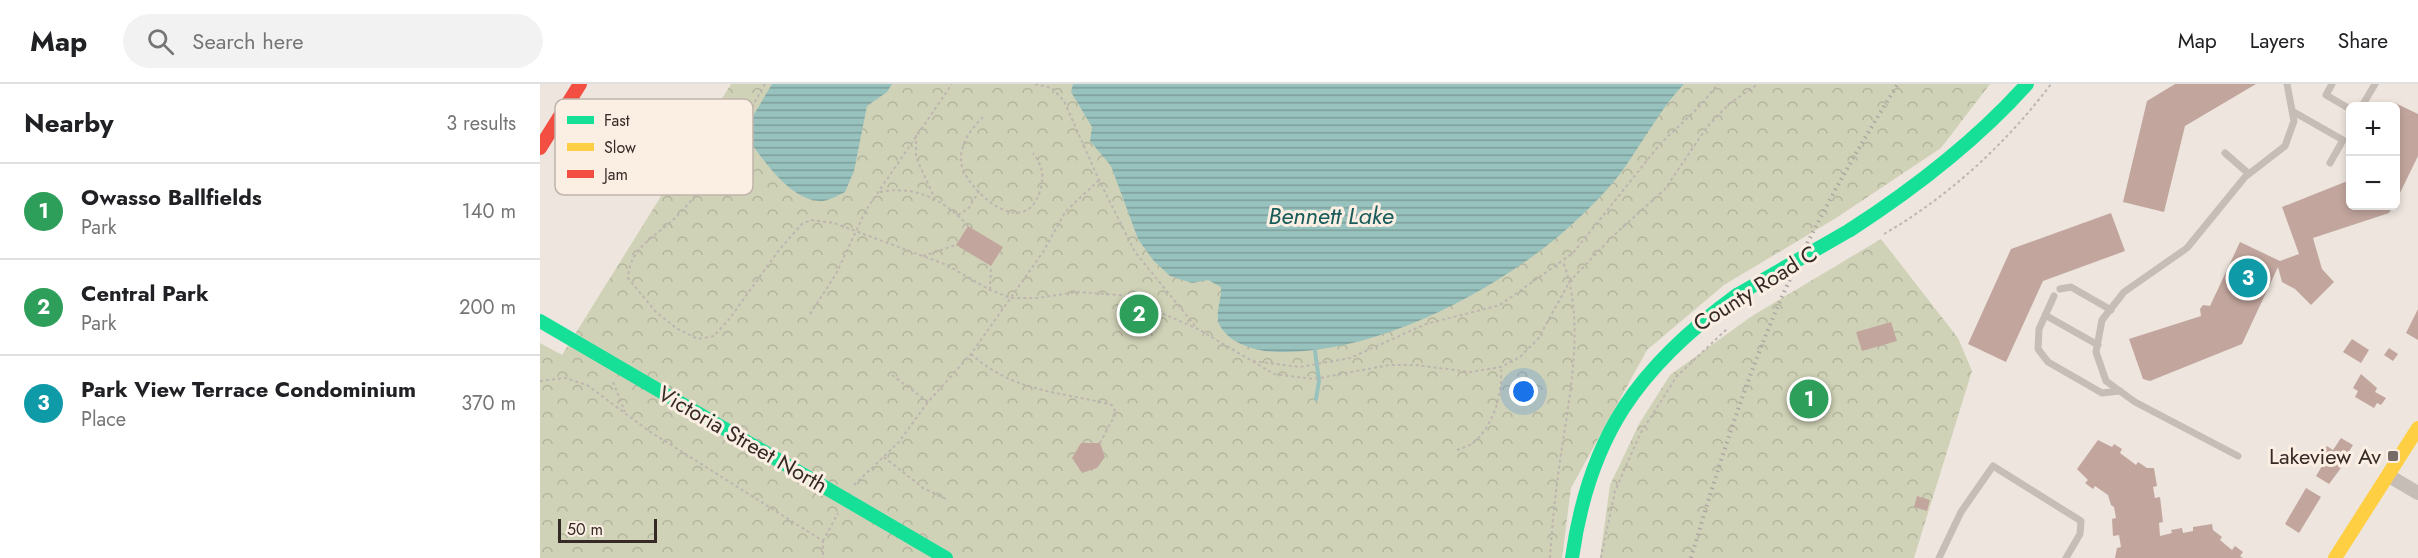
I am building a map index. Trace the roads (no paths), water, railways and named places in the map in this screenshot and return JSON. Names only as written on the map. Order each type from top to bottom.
[{"type":"street","points":[[571,99],[580,84]]},
{"type":"street","name":"County Road C","points":[[1572,558],[1581,501],[1590,471],[1619,412],[1638,384],[1681,336],[1737,295],[1850,230],[1928,177],[2004,112],[2027,84]]},
{"type":"street","points":[[540,148],[555,124]]},
{"type":"street","name":"Victoria Street North","points":[[540,321],[946,558]]},
{"type":"street","points":[[2335,558],[2418,428]]},
{"type":"street","points":[[2389,476],[2418,493]]},
{"type":"lane","points":[[2238,456],[2106,381],[2096,352],[2102,320],[2124,292],[2187,248],[2249,174],[2285,146],[2294,121],[2287,84]]},
{"type":"lane","points":[[2332,84],[2326,95],[2346,107]]},
{"type":"lane","points":[[2364,102],[2375,84]]},
{"type":"lane","points":[[2292,111],[2343,140],[2330,164]]},
{"type":"lane","points":[[2225,153],[2249,174]]},
{"type":"lane","points":[[2060,289],[2071,287],[2111,310]]},
{"type":"lane","points":[[2054,296],[2039,329],[2038,349],[2048,362],[2102,393],[2120,391]]},
{"type":"lane","points":[[2045,315],[2098,345]]},
{"type":"lane","points":[[1939,558],[1961,512],[1993,466],[2081,521],[2080,534],[2066,558]]},
{"type":"water","points":[[772,84],[892,84],[887,92],[867,106],[854,171],[845,192],[823,201],[812,200],[790,188],[762,158],[753,146],[753,116]]},
{"type":"water","name":"Bennett Lake","points":[[1073,84],[1684,84],[1662,110],[1626,166],[1607,189],[1580,217],[1517,267],[1481,290],[1441,311],[1401,328],[1319,350],[1280,352],[1264,351],[1247,346],[1225,333],[1218,322],[1221,287],[1208,280],[1192,283],[1170,276],[1153,260],[1138,239],[1111,166],[1090,141],[1092,127],[1071,92]]},
{"type":"waterway","points":[[1315,351],[1319,381],[1316,399]]},
{"type":"railway","points":[[1691,558],[1741,402],[1786,287],[1837,187],[1898,84]]},
{"type":"place","name":"Park View Terrace Condominium","points":[[2248,278]]},
{"type":"place","name":"Central Park","points":[[1139,314]]},
{"type":"place","name":"Owasso Ballfields","points":[[1809,399]]},
{"type":"place","name":"Lakeview Av","points":[[2393,456]]}]
